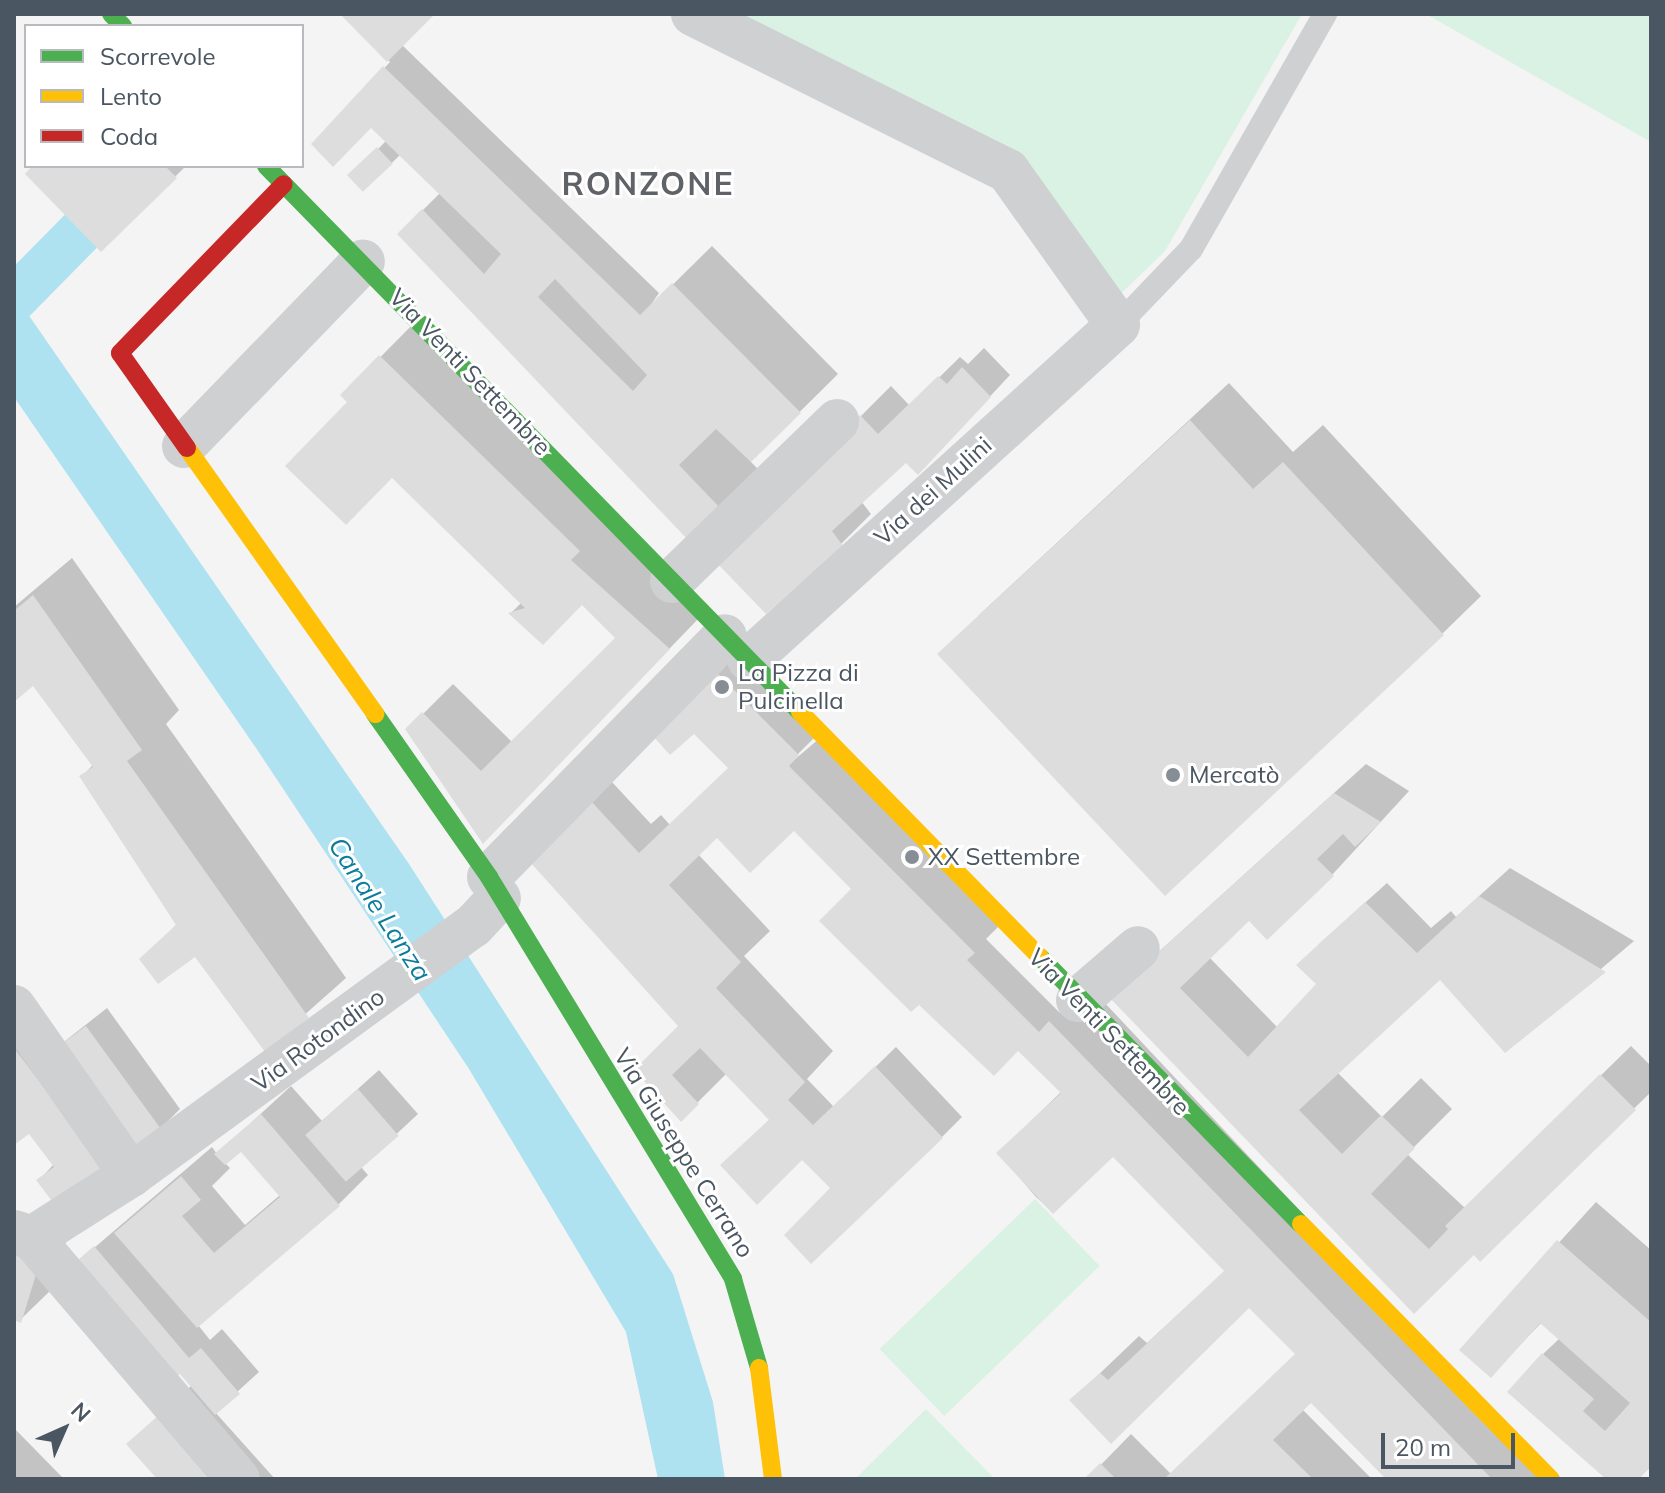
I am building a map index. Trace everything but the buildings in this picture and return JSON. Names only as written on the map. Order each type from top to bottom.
[{"type":"main road","name":"Via Venti Settembre","points":[[268,168],[363,261],[1078,1000],[1551,1479]]},
{"type":"main road","name":"Via Giuseppe Cerrano","points":[[284,184],[120,353],[487,900],[733,1279],[759,1367],[777,1475]]},
{"type":"street","points":[[693,14],[1008,171],[1118,325]]},
{"type":"street","points":[[184,446],[363,261]]},
{"type":"street","name":"Via dei Mulini","points":[[737,648],[1118,325]]},
{"type":"street","points":[[672,581],[837,421]]},
{"type":"street","name":"Via Rotondino","points":[[23,1235],[131,1175],[337,1027],[487,900],[737,648]]},
{"type":"street","points":[[1078,1000],[1138,948]]},
{"type":"street","points":[[14,1007],[131,1175]]},
{"type":"street","points":[[23,1235],[238,1479]]},
{"type":"lane","points":[[1118,325],[1191,249],[1325,14]]},
{"type":"green space","points":[[702,14],[1302,14],[1165,251],[1101,313],[1018,170]]},
{"type":"green space","points":[[1426,14],[1651,14],[1651,142]]},
{"type":"green space","points":[[1035,1199],[1100,1266],[944,1416],[880,1349]]},
{"type":"green space","points":[[926,1409],[995,1479],[855,1479]]},
{"type":"water","name":"Canale Lanza","points":[[14,294],[409,864],[673,1274],[713,1402],[725,1479],[658,1479],[626,1332],[469,1069],[256,748],[14,397]]},
{"type":"waterway","points":[[14,299],[81,231]]},
{"type":"traffic: fast","points":[[111,14],[121,24]]},
{"type":"traffic: fast","points":[[268,168],[800,712]]},
{"type":"traffic: fast","points":[[375,714],[489,877],[733,1279],[759,1368]]},
{"type":"traffic: fast","points":[[1040,957],[1301,1224]]},
{"type":"traffic: slow","points":[[187,448],[375,714]]},
{"type":"traffic: slow","points":[[800,712],[1040,957]]},
{"type":"traffic: slow","points":[[1301,1224],[1551,1479]]},
{"type":"traffic: slow","points":[[759,1368],[773,1479]]},
{"type":"traffic: jam","points":[[187,448],[120,353],[284,184]]},
{"type":"place","name":"La Pizza di Pulcinella","points":[[722,687]]},
{"type":"place","name":"Mercatò","points":[[1173,775]]},
{"type":"place","name":"XX Settembre","points":[[912,857]]},
{"type":"district","name":"RONZONE","points":[[648,183]]}]
